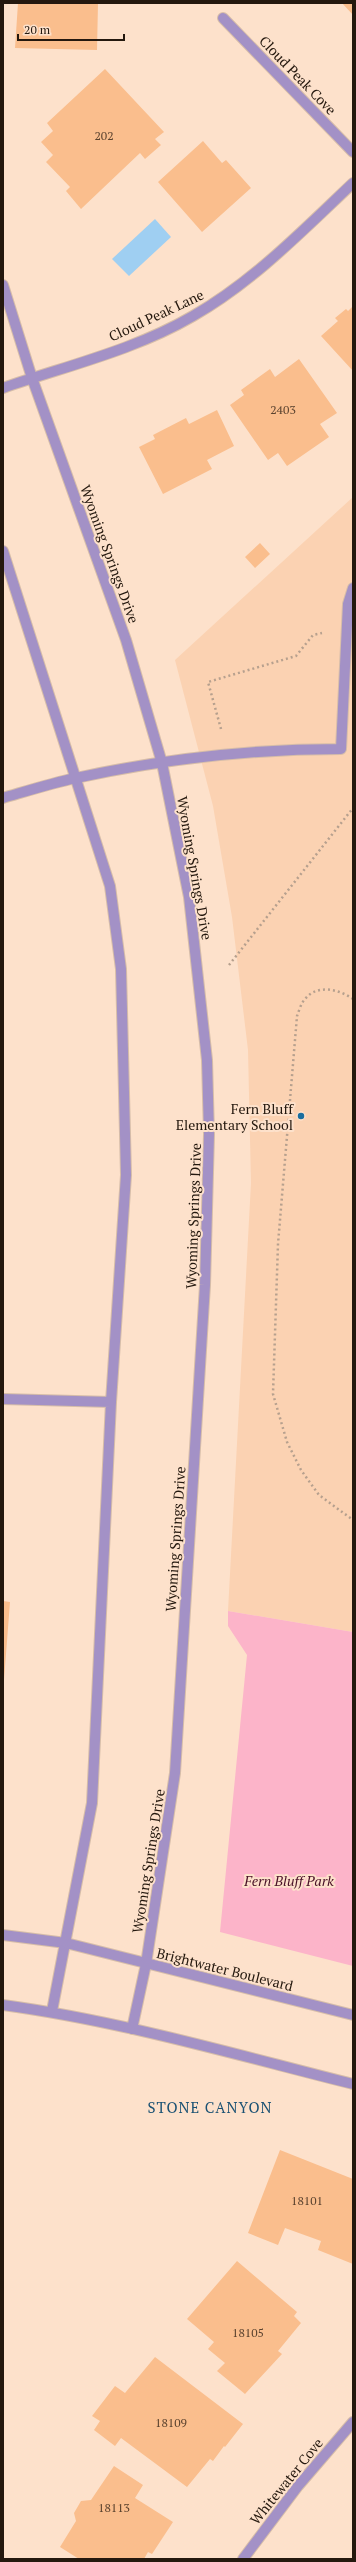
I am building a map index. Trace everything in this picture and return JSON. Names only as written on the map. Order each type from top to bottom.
[{"type":"street","name":"Cloud Peak Cove","points":[[223,18],[353,152]]},
{"type":"street","name":"Cloud Peak Lane","points":[[3,388],[129,346],[191,317],[215,303],[261,270],[353,183]]},
{"type":"street","name":"Wyoming Springs Drive","points":[[3,285],[32,378],[126,640],[162,763],[189,897],[207,1060],[209,1134],[205,1285],[175,1774],[146,1964],[132,2029]]},
{"type":"street","points":[[3,551],[110,886],[121,969],[126,1176],[111,1402],[92,1803],[52,2011]]},
{"type":"street","points":[[3,798],[76,778],[162,763],[290,749],[342,749],[349,703],[348,604],[353,588]]},
{"type":"street","points":[[3,1399],[111,1402]]},
{"type":"street","name":"Brightwater Boulevard","points":[[3,1935],[66,1943],[353,2015]]},
{"type":"street","points":[[3,2005],[52,2011],[132,2029],[353,2084]]},
{"type":"street","name":"Whitewater Cove","points":[[243,2559],[298,2486],[353,2422]]},
{"type":"path","points":[[221,729],[208,682],[296,656],[313,635],[328,632]]},
{"type":"path","points":[[229,965],[353,808]]},
{"type":"path","points":[[353,999],[329,989],[316,990],[304,999],[297,1016],[278,1244],[273,1394],[287,1442],[301,1470],[319,1495],[353,1520]]},
{"type":"shaded area","name":"Fern Bluff Elementary School","points":[[353,497],[353,1632],[228,1611],[251,1183],[248,1050],[232,917],[213,806],[175,660]]},
{"type":"green space","name":"Fern Bluff Park","points":[[228,1611],[353,1632],[353,1966],[220,1932],[247,1655],[228,1626]]},
{"type":"water","points":[[155,219],[171,237],[129,276],[112,259]]},
{"type":"building","points":[[18,3],[98,3],[97,50],[15,48]]},
{"type":"building","points":[[342,3],[353,3],[353,15]]},
{"type":"building","points":[[105,69],[164,132],[155,139],[161,145],[145,159],[140,153],[81,209],[66,191],[70,187],[46,162],[53,155],[41,142],[53,131],[47,123]]},
{"type":"building","points":[[203,141],[222,163],[226,160],[251,188],[202,232],[158,182]]},
{"type":"building","points":[[353,306],[353,371],[321,336],[338,321],[335,318],[346,309],[348,311]]},
{"type":"building","points":[[299,359],[337,413],[320,424],[329,437],[287,466],[278,453],[268,460],[230,405],[244,395],[241,390],[270,369],[275,377]]},
{"type":"building","points":[[217,410],[234,446],[207,460],[212,469],[163,494],[139,447],[155,439],[153,435],[186,418],[189,424]]},
{"type":"building","points":[[260,543],[270,554],[255,568],[245,557]]},
{"type":"building","points":[[3,1601],[10,1602],[4,1680],[3,1680]]},
{"type":"building","points":[[280,2150],[353,2179],[353,2264],[318,2250],[321,2241],[285,2228],[278,2245],[248,2233]]},
{"type":"building","points":[[237,2261],[297,2312],[294,2316],[301,2323],[278,2351],[282,2354],[245,2394],[217,2371],[225,2363],[208,2349],[214,2342],[187,2319]]},
{"type":"building","points":[[155,2357],[243,2424],[213,2461],[210,2459],[187,2487],[121,2438],[115,2446],[94,2430],[100,2421],[92,2416],[115,2386],[125,2393]]},
{"type":"building","points":[[114,2466],[143,2485],[135,2498],[173,2522],[152,2554],[148,2552],[144,2559],[79,2559],[60,2547],[76,2521],[74,2513],[81,2501],[91,2500]]},
{"type":"place","name":"Fern Bluff Elementary School","points":[[301,1116]]},
{"type":"district","name":"STONE CANYON","points":[[210,2107]]}]
